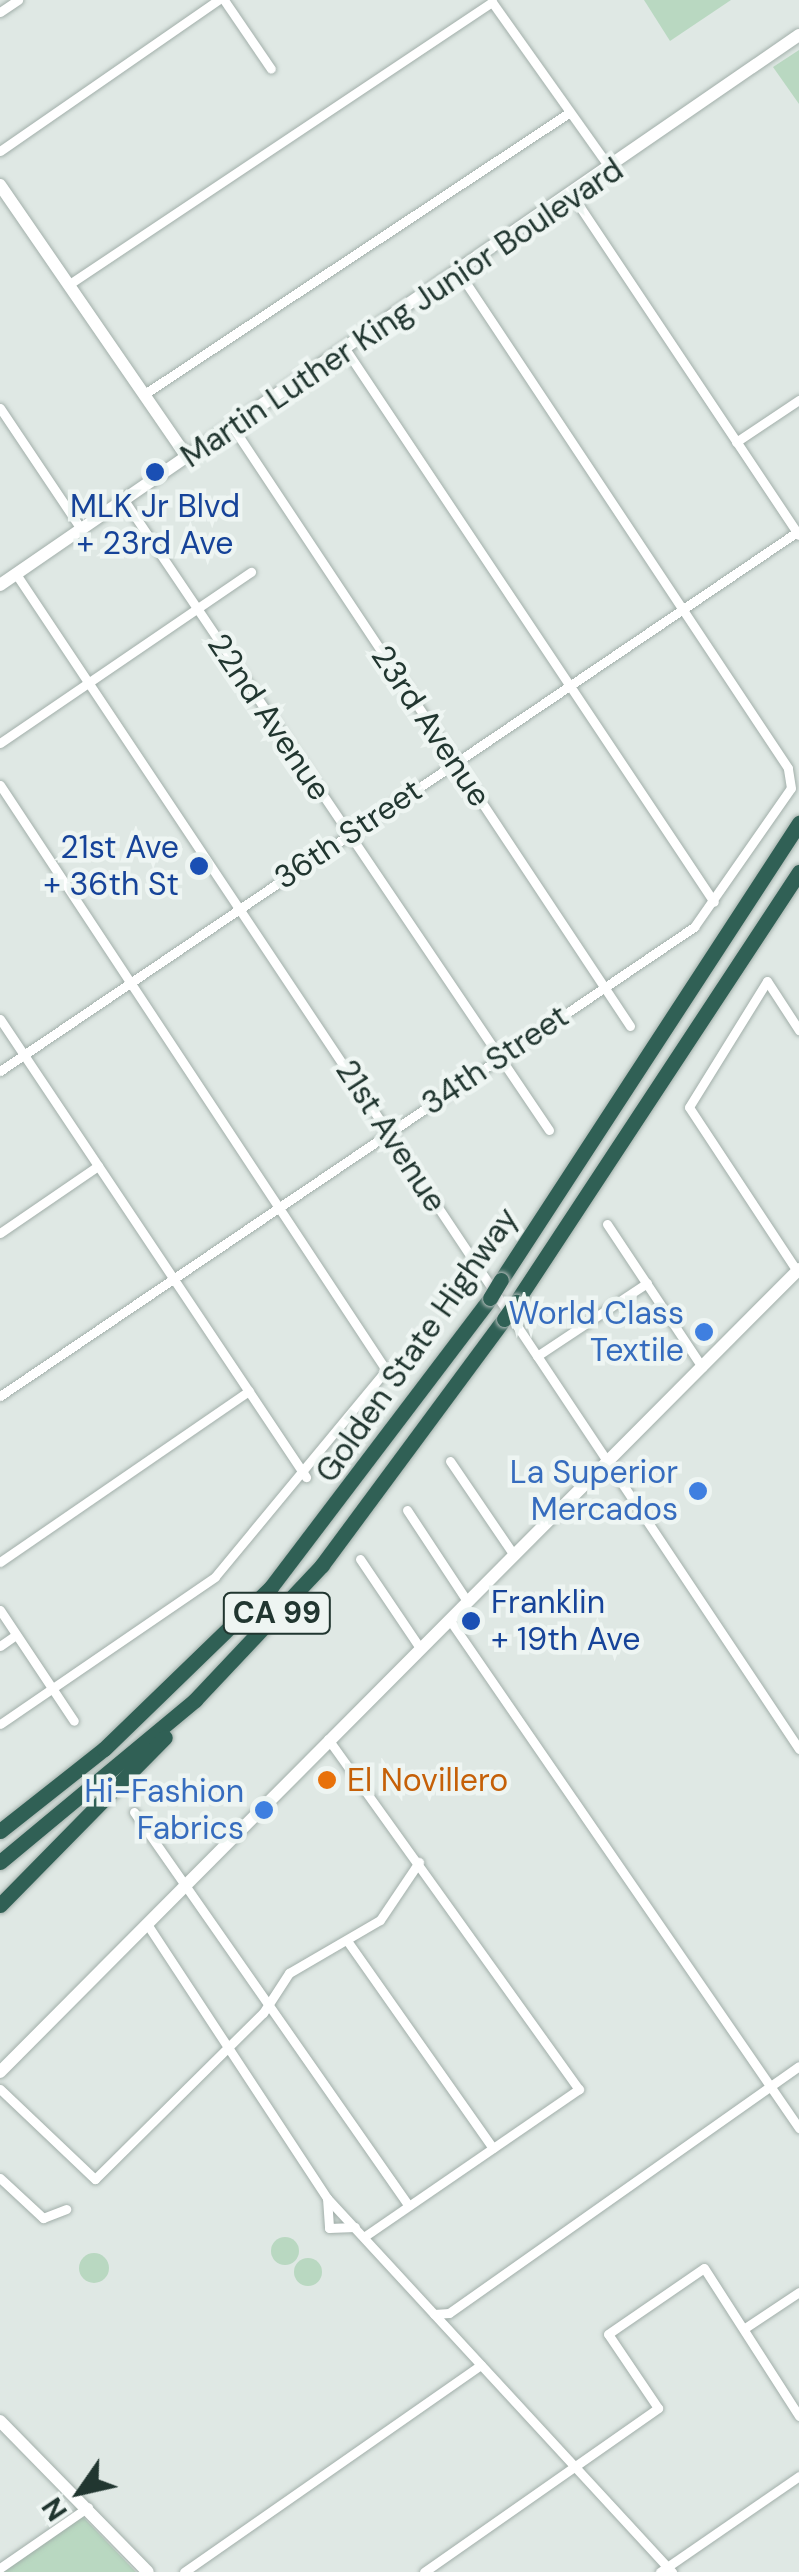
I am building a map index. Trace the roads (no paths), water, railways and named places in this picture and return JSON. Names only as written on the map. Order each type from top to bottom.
[{"type":"highway","name":"Golden State Highway","points":[[0,1831],[104,1750],[271,1587],[490,1298],[799,823]]},
{"type":"highway","name":"Golden State Highway","points":[[0,1862],[195,1700],[394,1477],[516,1302],[799,872]]},
{"type":"highway","points":[[0,1905],[195,1700]]},
{"type":"main road","name":"Martin Luther King Junior Boulevard","points":[[0,585],[612,172],[799,36]]},
{"type":"main road","points":[[0,185],[187,457]]},
{"type":"main road","points":[[0,2071],[798,1270]]},
{"type":"main road","points":[[3,2428],[88,2507],[148,2572]]},
{"type":"street","points":[[0,12],[18,0]]},
{"type":"street","points":[[0,152],[221,0],[271,69]]},
{"type":"street","points":[[68,284],[492,2],[567,114],[612,172]]},
{"type":"street","points":[[143,395],[567,114]]},
{"type":"street","points":[[574,198],[798,533]]},
{"type":"street","points":[[460,274],[684,611]]},
{"type":"street","points":[[346,350],[714,902]]},
{"type":"street","points":[[736,442],[799,400]]},
{"type":"street","points":[[0,408],[81,530]]},
{"type":"street","name":"23rd Avenue","points":[[232,426],[630,1026]]},
{"type":"street","name":"22nd Avenue","points":[[124,500],[549,1130]]},
{"type":"street","name":"36th Street","points":[[0,1070],[798,533]]},
{"type":"street","points":[[0,742],[251,572]]},
{"type":"street","name":"21st Avenue","points":[[16,574],[799,1749]]},
{"type":"street","name":"34th Street","points":[[0,1396],[694,927],[792,778],[684,611]]},
{"type":"street","points":[[0,785],[386,1370],[306,1477],[215,1577],[0,1724]]},
{"type":"street","points":[[798,1270],[689,1107],[766,981],[799,1030]]},
{"type":"street","points":[[0,1018],[306,1477]]},
{"type":"street","points":[[0,1232],[98,1166]]},
{"type":"street","points":[[607,1224],[702,1367]]},
{"type":"street","points":[[537,1356],[646,1284]]},
{"type":"street","points":[[0,1562],[248,1392]]},
{"type":"street","points":[[450,1461],[514,1555]]},
{"type":"street","points":[[407,1510],[468,1601]]},
{"type":"street","points":[[360,1559],[420,1648]]},
{"type":"street","points":[[0,1610],[74,1721]]},
{"type":"street","points":[[450,1618],[799,2128]]},
{"type":"street","points":[[0,1646],[16,1635]]},
{"type":"street","points":[[328,1739],[579,2089],[364,2237]]},
{"type":"street","points":[[134,1812],[409,2206]]},
{"type":"street","points":[[0,2089],[95,2179],[228,2046],[299,1965],[348,1942],[380,1920],[419,1862]]},
{"type":"street","points":[[146,1924],[328,2198],[667,2570],[799,2476]]},
{"type":"street","points":[[348,1942],[493,2148]]},
{"type":"street","points":[[434,2314],[449,2313],[799,2066]]},
{"type":"street","points":[[0,2178],[43,2218],[66,2209]]},
{"type":"street","points":[[328,2198],[329,2228],[355,2228]]},
{"type":"street","points":[[424,2572],[658,2408],[608,2334],[704,2268],[799,2416]]},
{"type":"street","points":[[745,2328],[799,2292]]},
{"type":"street","points":[[184,2572],[481,2365]]},
{"type":"street","points":[[0,2568],[88,2507]]},
{"type":"place","name":"MLK Jr Blvd + 23rd Ave","points":[[155,472]]},
{"type":"place","name":"21st Ave + 36th St","points":[[199,866]]},
{"type":"place","name":"World Class Textile","points":[[704,1332]]},
{"type":"place","name":"La Superior Mercados","points":[[698,1491]]},
{"type":"place","name":"Franklin + 19th Ave","points":[[471,1621]]},
{"type":"place","name":"El Novillero","points":[[327,1780]]},
{"type":"place","name":"Hi-Fashion Fabrics","points":[[264,1810]]}]
